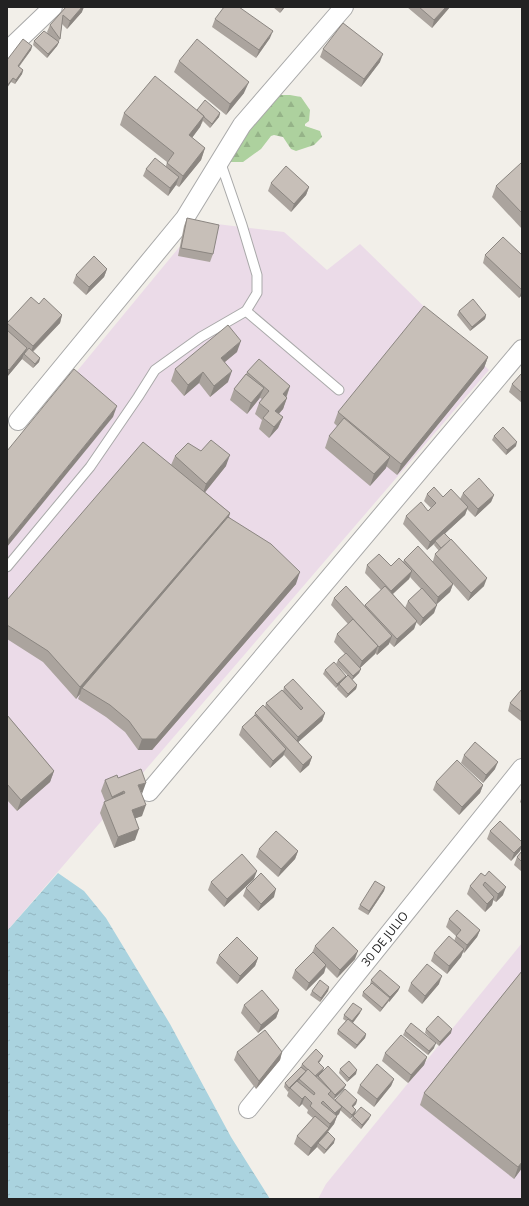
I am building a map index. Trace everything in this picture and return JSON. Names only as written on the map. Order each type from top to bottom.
[{"type":"street","points":[[7,52],[53,7]]},
{"type":"street","points":[[18,421],[185,218],[242,125],[344,7]]},
{"type":"street","points":[[149,792],[522,349]]},
{"type":"street","name":"30 DE JULIO","points":[[248,1109],[522,768]]},
{"type":"lane","points":[[7,567],[90,467],[156,370],[201,337],[246,311],[257,293],[257,275],[220,161]]},
{"type":"lane","points":[[246,311],[339,390]]},
{"type":"shaded area","points":[[200,222],[284,232],[327,270],[360,244],[489,370],[7,931],[7,456]]},
{"type":"shaded area","points":[[522,943],[522,1199],[318,1199],[326,1184]]},
{"type":"green space","points":[[276,95],[301,97],[310,110],[309,121],[305,124],[305,126],[320,131],[322,137],[314,145],[296,151],[291,149],[283,137],[274,135],[271,136],[261,149],[243,162],[231,162],[228,157]]},
{"type":"water","points":[[58,873],[84,891],[106,918],[170,1024],[231,1137],[270,1199],[7,1199],[7,931]]},
{"type":"building","points":[[66,7],[82,7],[70,21],[63,15],[60,39],[50,25]]},
{"type":"building","points":[[224,7],[239,7],[273,31],[259,50],[215,19]]},
{"type":"building","points":[[419,7],[446,7],[434,20]]},
{"type":"building","points":[[343,23],[383,54],[364,79],[323,49]]},
{"type":"building","points":[[44,31],[59,42],[48,54],[34,41]]},
{"type":"building","points":[[23,39],[32,46],[18,66],[23,70],[16,80],[13,78],[7,86],[7,60]]},
{"type":"building","points":[[197,39],[249,82],[230,104],[179,61]]},
{"type":"building","points":[[155,76],[204,116],[189,135],[205,148],[183,176],[167,163],[174,153],[124,113]]},
{"type":"building","points":[[205,100],[220,113],[212,124],[197,110]]},
{"type":"building","points":[[155,158],[179,177],[170,188],[146,169]]},
{"type":"building","points":[[521,163],[522,164],[522,213],[496,186]]},
{"type":"building","points":[[286,166],[309,187],[294,204],[271,183]]},
{"type":"building","points":[[187,218],[219,225],[213,254],[181,248]]},
{"type":"building","points":[[503,237],[522,255],[522,290],[485,255]]},
{"type":"building","points":[[94,256],[107,269],[89,287],[76,275]]},
{"type":"building","points":[[31,297],[39,304],[44,298],[62,315],[33,346],[7,323]]},
{"type":"building","points":[[473,299],[486,315],[472,327],[459,311]]},
{"type":"building","points":[[424,306],[488,357],[401,464],[338,412]]},
{"type":"building","points":[[228,325],[241,341],[221,358],[232,371],[214,386],[203,372],[188,385],[175,369]]},
{"type":"building","points":[[7,330],[27,348],[9,370],[7,368]]},
{"type":"building","points":[[29,348],[40,358],[35,364],[24,354]]},
{"type":"building","points":[[259,359],[290,386],[283,394],[287,398],[275,411],[283,417],[274,427],[263,418],[269,411],[259,403],[269,391],[247,372]]},
{"type":"building","points":[[74,369],[117,406],[7,541],[7,451]]},
{"type":"building","points":[[522,373],[522,393],[512,384]]},
{"type":"building","points":[[246,374],[264,388],[251,403],[234,389]]},
{"type":"building","points":[[344,418],[390,457],[374,474],[329,436]]},
{"type":"building","points":[[503,427],[517,442],[507,450],[494,436]]},
{"type":"building","points":[[211,440],[230,455],[206,484],[175,456],[188,443],[201,451]]},
{"type":"building","points":[[143,442],[230,513],[80,687],[48,651],[7,625],[7,600]]},
{"type":"building","points":[[479,478],[494,495],[478,509],[463,493]]},
{"type":"building","points":[[434,487],[443,497],[451,489],[468,507],[430,542],[406,516],[421,502],[428,511],[436,503],[427,494]]},
{"type":"building","points":[[228,517],[271,544],[300,572],[156,739],[142,739],[129,721],[110,705],[82,688]]},
{"type":"building","points":[[444,533],[451,540],[441,548],[435,541]]},
{"type":"building","points":[[451,539],[487,578],[471,593],[435,554]]},
{"type":"building","points":[[418,546],[453,584],[438,597],[404,560]]},
{"type":"building","points":[[379,554],[391,566],[399,558],[412,571],[391,591],[367,565]]},
{"type":"building","points":[[346,586],[392,636],[379,647],[334,598]]},
{"type":"building","points":[[385,586],[417,621],[397,639],[365,605]]},
{"type":"building","points":[[422,588],[437,605],[423,618],[408,601]]},
{"type":"building","points":[[353,619],[378,646],[362,661],[337,634]]},
{"type":"building","points":[[346,653],[361,669],[353,676],[338,660]]},
{"type":"building","points":[[334,662],[346,676],[337,684],[325,670]]},
{"type":"building","points":[[348,675],[357,685],[348,694],[339,684]]},
{"type":"building","points":[[293,679],[325,713],[298,737],[266,703],[282,690],[301,710],[303,708],[284,687]]},
{"type":"building","points":[[522,689],[522,712],[510,703]]},
{"type":"building","points":[[263,705],[312,757],[303,765],[255,713]]},
{"type":"building","points":[[7,715],[54,771],[21,800],[7,784]]},
{"type":"building","points":[[255,715],[286,749],[273,761],[242,727]]},
{"type":"building","points":[[475,742],[498,762],[486,775],[464,755]]},
{"type":"building","points":[[457,760],[483,785],[462,807],[436,782]]},
{"type":"building","points":[[141,769],[146,783],[138,785],[146,805],[132,810],[139,829],[118,837],[104,802],[125,793],[124,791],[112,797],[105,780],[117,775],[118,778]]},
{"type":"building","points":[[500,821],[522,842],[522,845],[514,853],[490,831]]},
{"type":"building","points":[[276,831],[298,851],[281,869],[259,849]]},
{"type":"building","points":[[522,851],[522,862],[517,857]]},
{"type":"building","points":[[242,854],[257,871],[227,899],[211,882]]},
{"type":"building","points":[[489,871],[506,887],[498,894],[485,882],[483,885],[494,897],[487,904],[470,886],[481,873],[485,876]]},
{"type":"building","points":[[261,873],[276,889],[261,904],[246,888]]},
{"type":"building","points":[[375,881],[385,887],[369,911],[360,905]]},
{"type":"building","points":[[457,910],[480,930],[467,945],[456,936],[461,930],[449,919]]},
{"type":"building","points":[[333,927],[358,951],[340,970],[315,946]]},
{"type":"building","points":[[449,936],[464,949],[449,966],[434,953]]},
{"type":"building","points":[[237,937],[258,958],[240,976],[219,955]]},
{"type":"building","points":[[313,952],[326,965],[309,983],[295,970]]},
{"type":"building","points":[[427,964],[442,976],[425,996],[411,983]]},
{"type":"building","points":[[380,970],[400,987],[390,997],[371,980]]},
{"type":"building","points":[[522,971],[522,1162],[518,1167],[424,1093]]},
{"type":"building","points":[[320,980],[329,987],[321,998],[312,991]]},
{"type":"building","points":[[372,983],[390,998],[382,1008],[363,992]]},
{"type":"building","points":[[262,990],[279,1010],[261,1025],[244,1005]]},
{"type":"building","points":[[353,1003],[362,1009],[352,1021],[344,1015]]},
{"type":"building","points":[[438,1016],[452,1029],[440,1042],[426,1029]]},
{"type":"building","points":[[348,1019],[366,1034],[357,1045],[338,1030]]},
{"type":"building","points":[[411,1023],[436,1043],[429,1051],[405,1031]]},
{"type":"building","points":[[265,1030],[282,1052],[259,1081],[237,1052]]},
{"type":"building","points":[[401,1035],[427,1057],[411,1075],[385,1053]]},
{"type":"building","points":[[316,1049],[323,1056],[318,1062],[324,1068],[315,1076],[302,1064]]},
{"type":"building","points":[[349,1061],[357,1070],[349,1078],[340,1069]]},
{"type":"building","points":[[377,1064],[394,1079],[377,1099],[360,1085]]},
{"type":"building","points":[[328,1066],[346,1085],[335,1095],[318,1076]]},
{"type":"building","points":[[301,1067],[306,1071],[289,1088],[285,1083]]},
{"type":"building","points":[[308,1069],[331,1091],[328,1094],[342,1107],[335,1113],[323,1101],[321,1103],[337,1116],[330,1124],[310,1106],[312,1103],[305,1096],[302,1099],[290,1088],[297,1081],[314,1095],[315,1093],[299,1079]]},
{"type":"building","points":[[345,1089],[357,1100],[352,1106],[356,1110],[352,1115],[335,1100]]},
{"type":"building","points":[[361,1107],[371,1115],[362,1125],[353,1116]]},
{"type":"building","points":[[315,1116],[329,1128],[311,1148],[297,1136]]},
{"type":"building","points":[[328,1132],[335,1139],[326,1150],[318,1143]]}]
